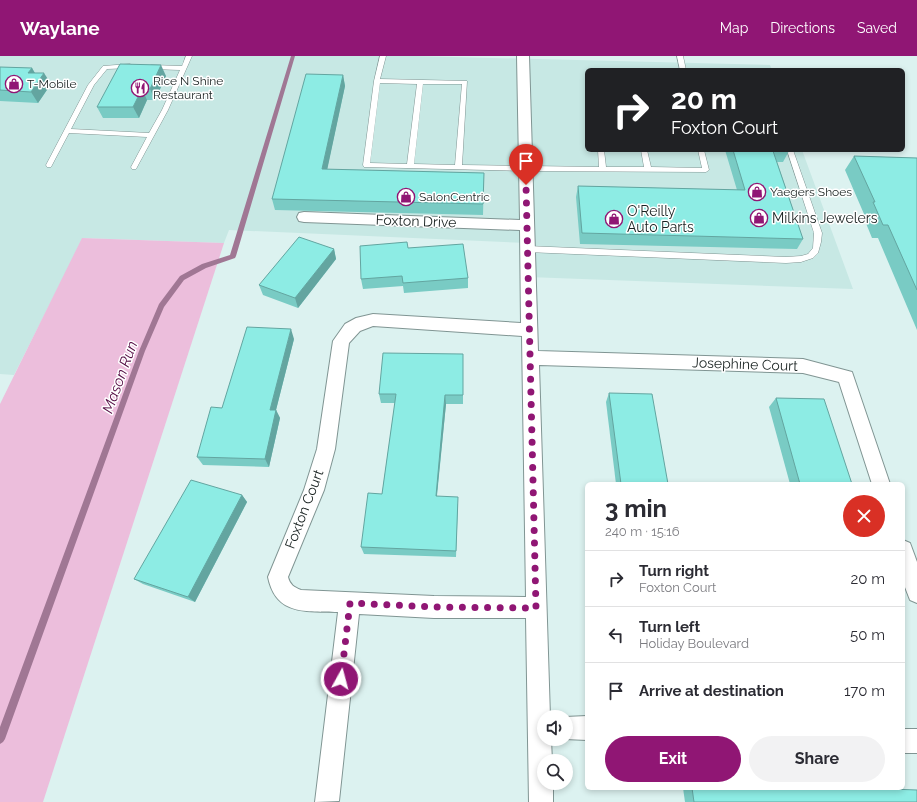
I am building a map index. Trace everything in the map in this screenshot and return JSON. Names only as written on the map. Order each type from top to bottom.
[{"type":"street","points":[[523,56],[536,608],[541,710]]},
{"type":"street","name":"Foxton Drive","points":[[304,217],[527,225]]},
{"type":"street","name":"Foxton Court","points":[[529,330],[373,320],[360,323],[350,330],[341,342],[326,449],[322,466],[314,490],[278,577],[280,588],[289,597],[301,600],[434,607],[536,608]]},
{"type":"street","name":"Josephine Court","points":[[530,358],[803,366],[846,376],[880,482]]},
{"type":"street","points":[[905,556],[917,593]]},
{"type":"street","points":[[327,801],[350,603]]},
{"type":"street","points":[[573,728],[585,728]]},
{"type":"street","points":[[905,741],[917,741]]},
{"type":"street","points":[[541,802],[542,746]]},
{"type":"lane","points":[[134,167],[165,110],[189,56]]},
{"type":"lane","points":[[383,56],[377,82],[366,165],[526,169],[706,170],[702,152]]},
{"type":"lane","points":[[680,56],[683,68]]},
{"type":"lane","points":[[49,165],[91,85],[105,67],[138,66],[184,68]]},
{"type":"lane","points":[[377,82],[465,82],[458,167]]},
{"type":"lane","points":[[410,166],[420,82]]},
{"type":"lane","points":[[67,131],[152,135]]},
{"type":"lane","points":[[601,152],[604,169]]},
{"type":"lane","points":[[644,152],[648,170]]},
{"type":"lane","points":[[528,249],[786,260],[804,259],[812,255],[818,247],[818,233],[791,152]]},
{"type":"shaded area","points":[[0,56],[416,56],[770,65],[771,68],[585,68],[585,152],[803,152],[853,289],[528,277],[527,243],[229,230],[224,243],[83,238],[14,375],[0,374]]},
{"type":"shaded area","points":[[82,238],[224,243],[43,802],[0,802],[0,404]]},
{"type":"building","points":[[120,64],[161,65],[150,89],[142,89],[133,107],[97,107]]},
{"type":"building","points":[[0,67],[32,68],[28,73],[44,73],[31,92],[0,90]]},
{"type":"building","points":[[306,74],[343,75],[322,169],[484,173],[483,204],[272,199]]},
{"type":"building","points":[[734,152],[773,152],[803,239],[582,233],[578,186],[745,190]]},
{"type":"building","points":[[854,156],[917,158],[917,290],[888,225],[883,225],[873,202],[875,202]]},
{"type":"building","points":[[299,237],[334,249],[295,298],[259,285]]},
{"type":"building","points":[[407,242],[408,248],[463,244],[468,278],[403,283],[402,276],[361,279],[360,246]]},
{"type":"building","points":[[247,327],[291,329],[270,410],[276,410],[265,459],[197,457],[211,407],[222,408]]},
{"type":"building","points":[[383,353],[463,354],[463,395],[445,395],[436,496],[458,497],[456,551],[361,547],[368,493],[382,494],[396,394],[379,394]]},
{"type":"building","points":[[609,393],[652,394],[668,482],[621,482]]},
{"type":"building","points":[[776,398],[824,399],[851,482],[799,482]]},
{"type":"building","points":[[191,480],[242,495],[188,597],[134,579]]},
{"type":"building","points":[[692,790],[917,790],[917,802],[694,802]]},
{"type":"waterway","name":"Mason Run","points":[[0,739],[142,351],[161,306],[182,278],[204,266],[233,256],[293,56]]},
{"type":"place","name":"T-Mobile","points":[[14,84]]},
{"type":"place","name":"Rice N Shine Restaurant","points":[[140,88]]},
{"type":"place","name":"Yaegers Shoes","points":[[757,192]]},
{"type":"place","name":"SalonCentric","points":[[406,197]]},
{"type":"place","name":"Milkins Jewelers","points":[[759,218]]},
{"type":"place","name":"O'Reilly Auto Parts","points":[[614,219]]},
{"type":"route","points":[[341,679],[350,603],[434,607],[536,608],[526,185]]}]
